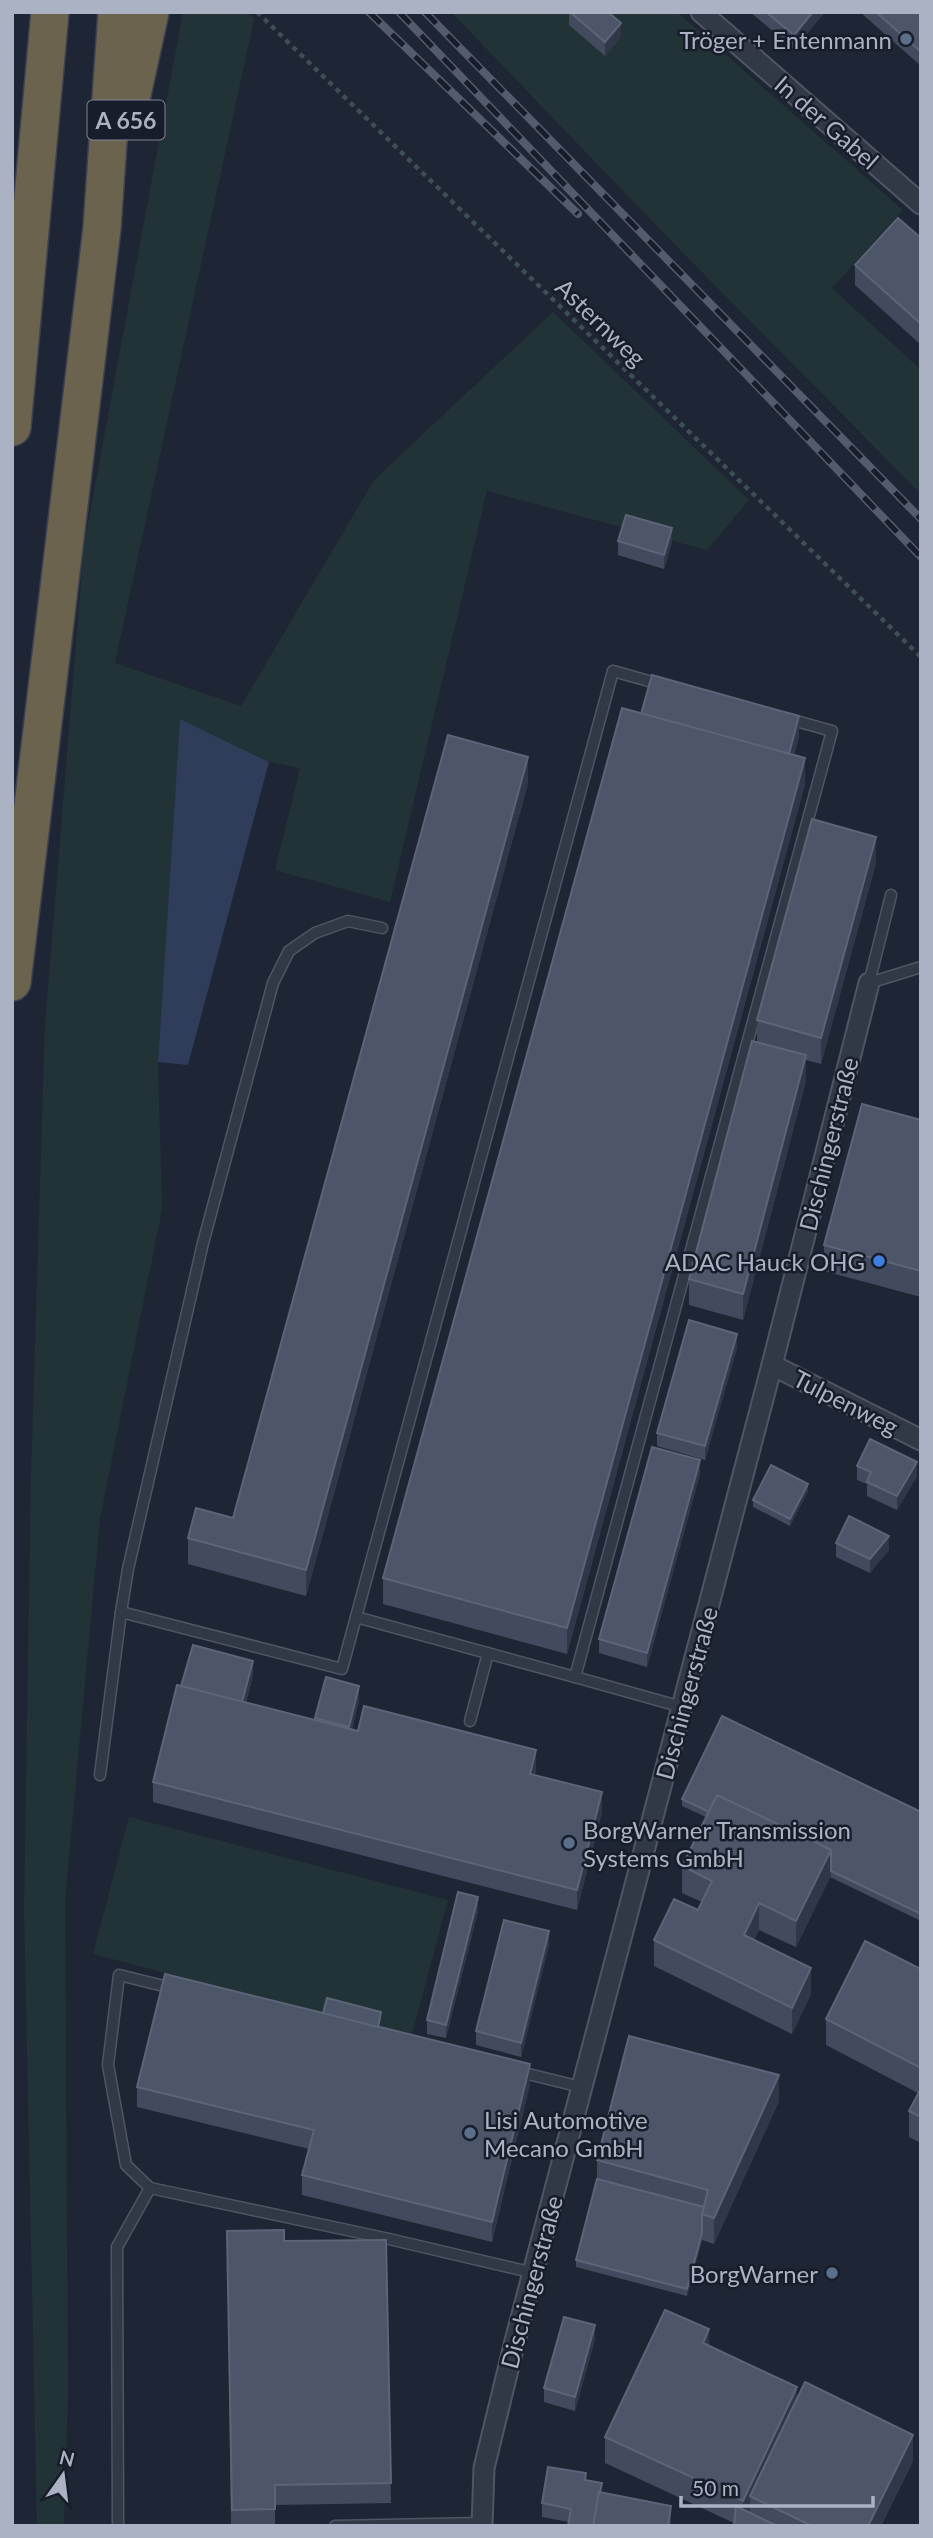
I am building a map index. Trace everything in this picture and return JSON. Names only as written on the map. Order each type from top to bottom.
[{"type":"highway","points":[[12,427],[50,12]]},
{"type":"highway","points":[[12,982],[102,228],[117,12]]},
{"type":"highway","name":"A 656","points":[[102,228],[150,12]]},
{"type":"street","name":"In der Gabel","points":[[701,12],[921,204]]},
{"type":"street","name":"Dischingerstraße","points":[[482,2524],[484,2468],[869,983]]},
{"type":"street","name":"Tulpenweg","points":[[772,1365],[921,1440]]},
{"type":"lane","points":[[121,1612],[342,1669],[613,671],[677,689]]},
{"type":"lane","points":[[575,1677],[832,731],[781,717]]},
{"type":"lane","points":[[869,983],[891,895]]},
{"type":"lane","points":[[100,1775],[128,1569],[203,1243],[273,983],[289,951],[315,933],[348,920],[382,928]]},
{"type":"lane","points":[[869,983],[921,967]]},
{"type":"lane","points":[[356,1617],[682,1707]]},
{"type":"lane","points":[[470,1721],[488,1653]]},
{"type":"lane","points":[[187,1991],[119,1975],[108,2065],[126,2165],[150,2188],[534,2273]]},
{"type":"lane","points":[[513,2071],[581,2087]]},
{"type":"lane","points":[[118,2526],[117,2247],[150,2188]]},
{"type":"lane","points":[[335,2526],[482,2524]]},
{"type":"path","name":"Asternweg","points":[[257,12],[921,657]]},
{"type":"shaded area","points":[[183,12],[248,12],[254,19],[115,663],[241,706],[374,480],[553,312],[749,500],[707,550],[487,491],[390,902],[275,870],[300,768],[269,762],[180,719],[158,1062],[162,1210],[100,1519],[65,1901],[68,2393],[64,2526],[37,2526],[24,1908],[31,1474],[45,1025],[84,545]]},
{"type":"shaded area","points":[[451,12],[677,12],[903,210],[832,288],[921,370],[921,494],[682,252]]},
{"type":"shaded area","points":[[129,1817],[448,1900],[411,2038],[93,1954]]},
{"type":"water","points":[[180,719],[269,762],[188,1065],[158,1062]]},
{"type":"building","points":[[570,12],[608,12],[621,23],[605,42]]},
{"type":"building","points":[[766,12],[813,12],[794,35]]},
{"type":"building","points":[[876,12],[921,12],[921,52]]},
{"type":"building","points":[[898,218],[921,238],[921,324],[855,265]]},
{"type":"building","points":[[626,515],[672,528],[664,555],[618,541]]},
{"type":"building","points":[[652,675],[799,716],[789,754],[641,714]]},
{"type":"building","points":[[622,708],[805,758],[567,1628],[383,1578]]},
{"type":"building","points":[[448,735],[528,757],[306,1570],[188,1538],[196,1508],[233,1518]]},
{"type":"building","points":[[812,819],[876,837],[821,1038],[757,1020]]},
{"type":"building","points":[[752,1041],[806,1055],[743,1294],[689,1279]]},
{"type":"building","points":[[862,1104],[921,1120],[921,1271],[824,1245]]},
{"type":"building","points":[[689,1320],[737,1334],[705,1446],[657,1433]]},
{"type":"building","points":[[870,1439],[917,1462],[897,1496],[867,1482],[871,1472],[857,1466]]},
{"type":"building","points":[[652,1447],[700,1460],[647,1653],[599,1639]]},
{"type":"building","points":[[771,1465],[808,1484],[790,1519],[753,1500]]},
{"type":"building","points":[[849,1516],[889,1536],[870,1559],[836,1543]]},
{"type":"building","points":[[193,1645],[253,1661],[242,1702],[181,1686]]},
{"type":"building","points":[[326,1677],[359,1686],[349,1727],[315,1718]]},
{"type":"building","points":[[177,1685],[358,1731],[364,1706],[536,1750],[530,1774],[602,1792],[577,1890],[153,1782]]},
{"type":"building","points":[[722,1716],[921,1812],[921,1914],[831,1871],[831,1850],[717,1795],[709,1812],[682,1799]]},
{"type":"building","points":[[717,1795],[831,1850],[796,1921],[759,1903],[744,1935],[811,1968],[792,2008],[654,1940],[674,1899],[698,1910],[712,1881],[682,1866]]},
{"type":"building","points":[[458,1892],[478,1897],[446,2025],[427,2020]]},
{"type":"building","points":[[504,1920],[549,1931],[521,2043],[476,2031]]},
{"type":"building","points":[[865,1941],[921,1969],[921,2068],[826,2019]]},
{"type":"building","points":[[165,1974],[530,2064],[492,2222],[302,2175],[314,2130],[137,2087]]},
{"type":"building","points":[[327,1998],[381,2012],[378,2027],[323,2013]]},
{"type":"building","points":[[629,2036],[779,2075],[714,2218],[702,2214],[708,2190],[597,2160]]},
{"type":"building","points":[[921,2088],[921,2117],[909,2111]]},
{"type":"building","points":[[597,2179],[704,2207],[702,2233],[687,2289],[576,2260]]},
{"type":"building","points":[[284,2230],[284,2241],[386,2240],[391,2483],[275,2485],[275,2509],[232,2510],[227,2231]]},
{"type":"building","points":[[665,2310],[709,2329],[703,2343],[797,2387],[743,2501],[605,2437]]},
{"type":"building","points":[[564,2317],[595,2325],[575,2397],[544,2388]]},
{"type":"building","points":[[805,2382],[913,2435],[868,2526],[812,2526],[750,2496]]},
{"type":"building","points":[[548,2467],[586,2473],[585,2480],[602,2483],[593,2526],[568,2526],[571,2509],[542,2503]]},
{"type":"building","points":[[599,2492],[671,2506],[668,2526],[593,2526]]},
{"type":"building","points":[[736,2506],[777,2526],[734,2526]]},
{"type":"railway","points":[[369,12],[578,214]]},
{"type":"railway","points":[[399,12],[921,557]]},
{"type":"railway","points":[[425,12],[921,519]]},
{"type":"place","name":"Tröger + Entenmann","points":[[906,39]]},
{"type":"place","name":"ADAC Hauck OHG","points":[[879,1261]]},
{"type":"place","name":"BorgWarner Transmission Systems GmbH","points":[[569,1843]]},
{"type":"place","name":"Lisi Automotive Mecano GmbH","points":[[470,2133]]},
{"type":"place","name":"BorgWarner","points":[[832,2273]]}]
